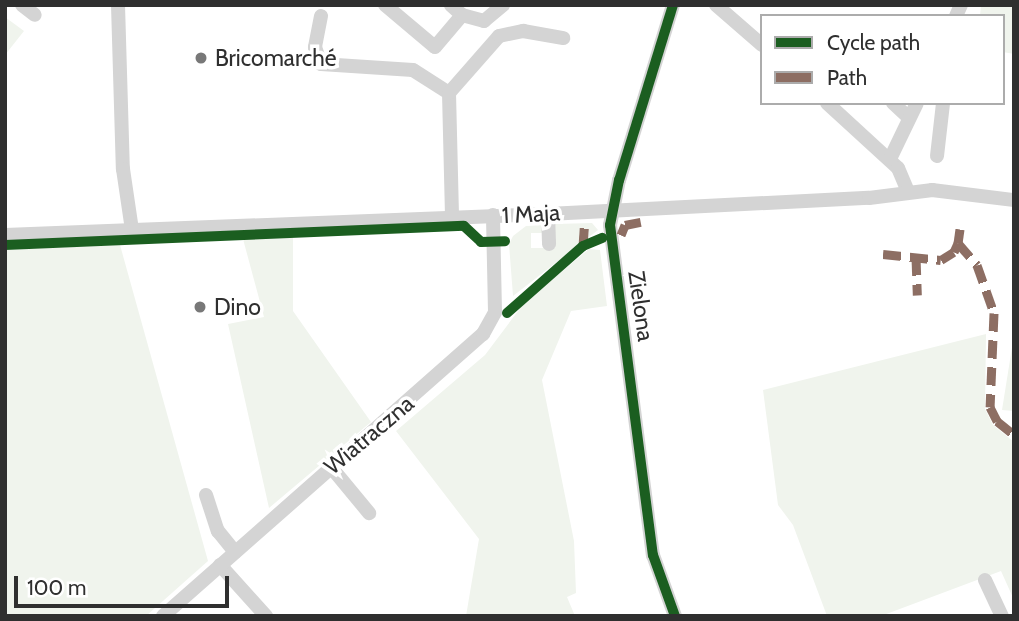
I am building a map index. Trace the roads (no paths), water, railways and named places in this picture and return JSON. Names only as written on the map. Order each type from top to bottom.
[{"type":"street","points":[[22,5],[35,15]]},
{"type":"street","points":[[118,5],[123,169],[132,230]]},
{"type":"street","points":[[385,5],[435,47],[456,10],[484,21],[503,5]]},
{"type":"street","name":"Zielona","points":[[673,5],[612,210],[610,237],[653,555],[675,616]]},
{"type":"street","points":[[716,5],[760,43]]},
{"type":"street","points":[[321,16],[314,47],[321,64],[413,70],[449,93]]},
{"type":"street","points":[[452,217],[449,93],[499,36],[523,31],[563,38]]},
{"type":"street","points":[[829,105],[890,159],[908,192]]},
{"type":"street","points":[[895,105],[909,118]]},
{"type":"street","points":[[890,159],[916,105]]},
{"type":"street","points":[[937,156],[943,105]]},
{"type":"street","name":"1 Maja","points":[[5,235],[548,214],[908,192],[946,191],[1014,200]]},
{"type":"street","points":[[548,214],[549,244]]},
{"type":"street","name":"Wiatraczna","points":[[163,616],[471,347],[490,324],[496,292],[493,215]]},
{"type":"street","points":[[331,467],[369,513]]},
{"type":"street","points":[[205,495],[211,517],[235,552]]},
{"type":"street","points":[[220,565],[266,616]]},
{"type":"street","points":[[985,580],[1002,616]]},
{"type":"place","name":"Bricomarché","points":[[201,58]]},
{"type":"place","name":"Dino","points":[[200,307]]}]
